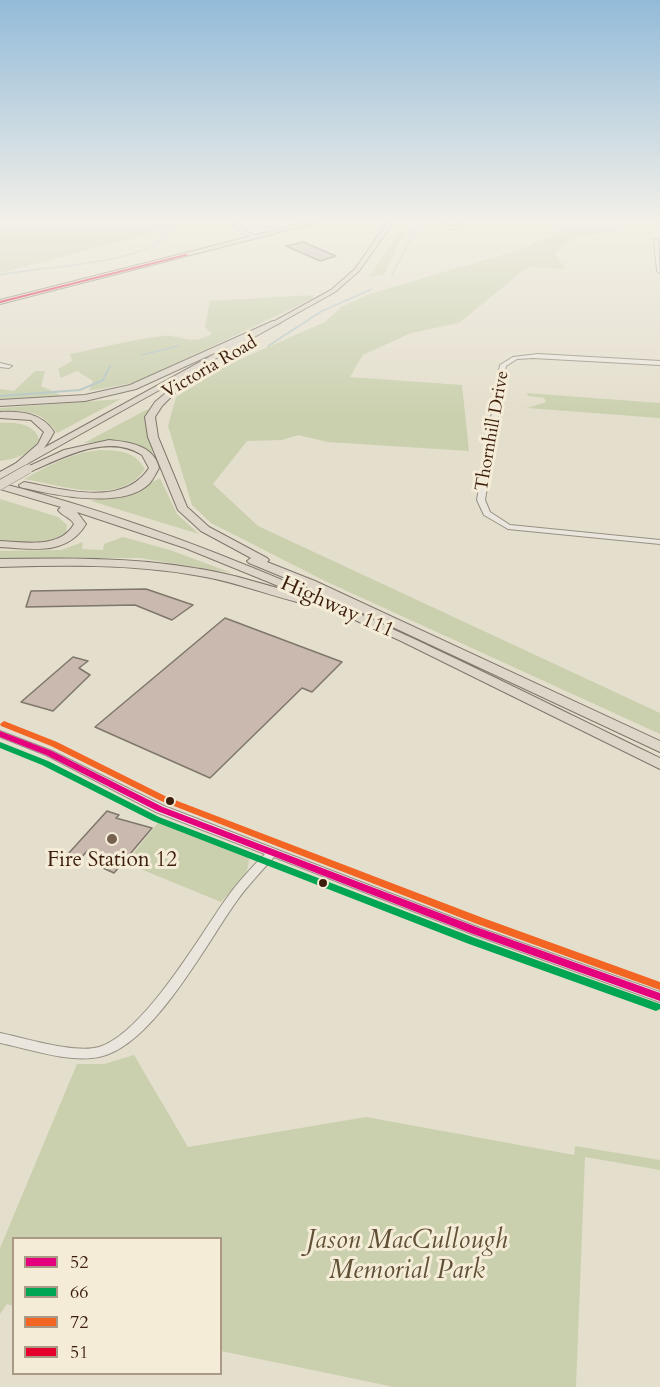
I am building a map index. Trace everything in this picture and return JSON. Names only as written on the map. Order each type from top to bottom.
[{"type":"highway","points":[[0,403],[85,398],[125,390],[150,381],[276,323]]},
{"type":"highway","points":[[174,390],[158,404],[150,417],[153,437],[182,508],[219,538],[310,584]]},
{"type":"highway","points":[[0,415],[33,418],[44,424],[49,432],[42,446],[24,467]]},
{"type":"highway","points":[[24,467],[74,449],[115,444],[144,452],[152,459],[154,468],[142,483],[111,494],[86,496],[24,489]]},
{"type":"highway","name":"Highway 111","points":[[0,480],[207,552],[390,632],[660,764]]},
{"type":"highway","points":[[0,544],[50,544],[68,538],[79,527],[79,521],[74,515],[24,489]]},
{"type":"highway","name":"Highway 111","points":[[24,489],[176,532],[310,584],[660,747]]},
{"type":"highway","points":[[0,563],[123,564],[182,569],[232,578],[306,601],[367,627],[390,632]]},
{"type":"main road","points":[[0,302],[56,288]]},
{"type":"main road","name":"Victoria Road","points":[[24,467],[324,297],[336,288]]},
{"type":"main road","name":"Victoria Road","points":[[0,480],[174,390],[335,296],[345,288]]},
{"type":"street","name":"Thornhill Drive","points":[[660,363],[538,356],[522,356],[507,361],[503,365],[481,500],[487,513],[508,526],[660,542]]},
{"type":"street","points":[[0,366],[9,366]]},
{"type":"street","points":[[0,734],[49,753],[160,809],[476,931],[660,997]]},
{"type":"street","points":[[0,1038],[82,1053],[109,1049],[125,1041],[138,1029],[195,954],[244,884],[272,853]]},
{"type":"green space","points":[[390,288],[502,288],[459,323],[411,333],[363,355],[350,377],[462,385],[469,451],[328,442],[298,435],[282,440],[247,441],[213,484],[258,526],[660,713],[660,734],[325,581],[211,523],[192,505],[168,426],[176,397],[229,364],[325,322],[341,307],[369,294]]},
{"type":"green space","points":[[314,295],[312,299],[137,382],[89,391],[93,381],[77,371],[61,378],[58,369],[72,361],[70,354],[116,344],[163,336],[191,340],[204,338],[212,334],[205,327],[210,301]]},
{"type":"green space","points":[[35,371],[45,371],[41,386],[65,397],[0,401],[0,389],[14,391]]},
{"type":"green space","points":[[527,393],[660,403],[660,418],[527,408],[546,402],[544,398],[528,396]]},
{"type":"green space","points":[[121,399],[57,433],[45,420],[32,413],[0,412],[0,408]]},
{"type":"green space","points":[[148,409],[148,431],[154,453],[120,443],[84,443]]},
{"type":"green space","points":[[0,423],[17,423],[28,427],[39,439],[28,452],[0,461]]},
{"type":"green space","points":[[101,450],[132,455],[145,469],[134,481],[105,490],[89,491],[24,479],[70,457]]},
{"type":"green space","points":[[160,478],[177,514],[199,534],[91,501],[131,493]]},
{"type":"green space","points":[[0,499],[58,517],[67,525],[66,533],[50,541],[0,541]]},
{"type":"green space","points":[[123,537],[170,550],[232,573],[140,558],[0,558],[0,551],[61,550],[83,542],[82,549],[103,550],[104,544]]},
{"type":"green space","points":[[160,820],[248,855],[248,869],[245,875],[221,902],[126,863]]},
{"type":"green space","name":"Jason MacCullough Memorial Park","points":[[134,1055],[188,1147],[366,1117],[574,1155],[575,1146],[660,1160],[660,1170],[585,1157],[576,1387],[394,1387],[222,1351],[222,1237],[12,1237],[12,1306],[7,1304],[0,1314],[0,1248],[77,1064],[104,1064]]},
{"type":"building","points":[[146,589],[193,605],[172,620],[135,605],[26,607],[31,591]]},
{"type":"building","points":[[225,618],[342,662],[312,692],[302,688],[210,778],[95,727]]},
{"type":"building","points":[[73,657],[88,661],[79,668],[90,675],[53,711],[21,702]]},
{"type":"building","name":"Fire Station 12","points":[[107,811],[119,815],[116,818],[152,828],[114,873],[103,868],[110,860],[87,851],[80,859],[68,854]]},
{"type":"waterway","points":[[268,346],[322,311],[372,289]]},
{"type":"waterway","points":[[142,355],[178,346]]},
{"type":"waterway","points":[[0,396],[80,390],[103,380],[110,366]]},
{"type":"transit line","name":"51","points":[[0,302],[57,288]]},
{"type":"transit line","name":"72","points":[[4,724],[54,744],[164,799],[480,921],[660,986]]},
{"type":"transit line","name":"52","points":[[0,734],[49,753],[160,809],[476,931],[660,997]]},
{"type":"transit line","name":"66","points":[[0,745],[45,763],[156,819],[472,941],[656,1007]]},
{"type":"place","name":"Fire Station 12","points":[[112,839]]}]
